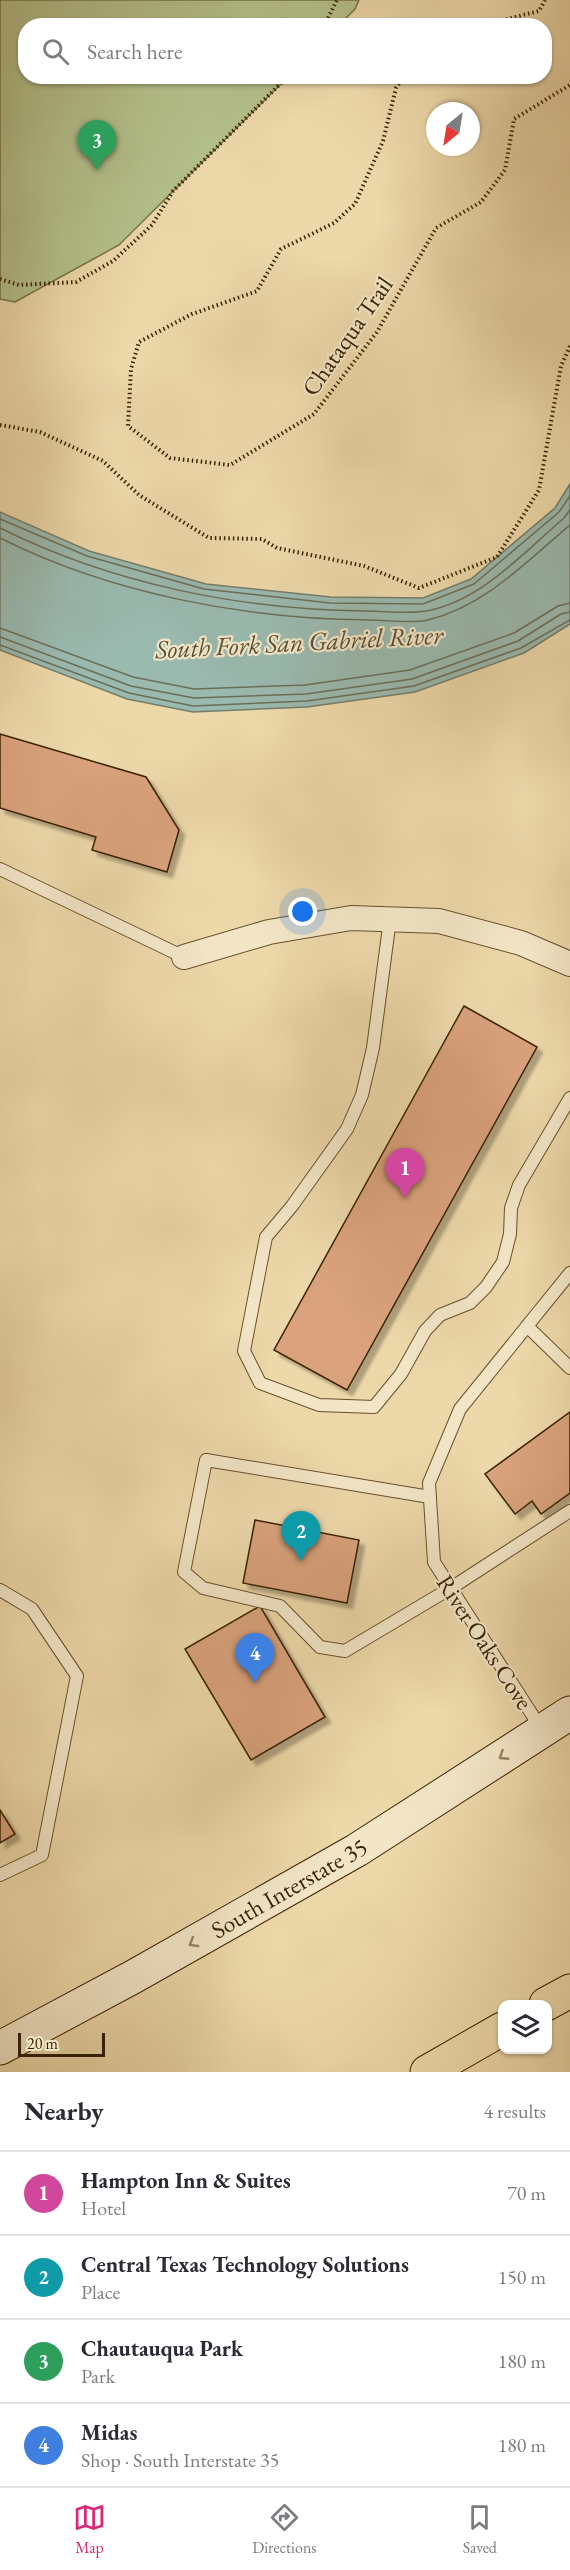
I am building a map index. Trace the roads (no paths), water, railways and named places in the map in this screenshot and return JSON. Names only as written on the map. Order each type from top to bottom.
[{"type":"highway","points":[[552,2001],[570,1991]]},
{"type":"highway","points":[[427,2072],[498,2031]]},
{"type":"main road","name":"South Interstate 35","points":[[0,2048],[132,1977],[357,1850],[570,1713]]},
{"type":"street","points":[[184,957],[269,932],[351,918],[439,921],[521,943],[570,964]]},
{"type":"lane","points":[[0,869],[184,957]]},
{"type":"lane","points":[[390,920],[373,1048],[362,1095],[347,1129],[266,1237],[244,1351],[260,1383],[319,1405],[374,1407],[401,1374],[425,1331],[440,1315],[471,1303],[503,1262],[510,1234],[511,1208],[519,1185],[570,1098]]},
{"type":"lane","name":"River Oaks Cove","points":[[542,1731],[434,1562],[429,1483],[460,1409],[570,1273]]},
{"type":"lane","points":[[527,1326],[570,1368]]},
{"type":"lane","points":[[430,1497],[206,1460],[184,1572],[203,1588],[280,1606],[320,1647],[345,1651],[451,1588],[570,1511]]},
{"type":"lane","points":[[0,1590],[32,1609],[77,1677],[42,1855],[0,1875]]},
{"type":"water","name":"South Fork San Gabriel River","points":[[570,484],[570,624],[524,653],[415,692],[307,707],[193,712],[127,699],[0,650],[0,512],[89,551],[206,584],[331,597],[423,598],[471,579],[555,508]]},
{"type":"place","name":"Chautauqua Park","points":[[97,170]]},
{"type":"place","name":"Hampton Inn & Suites","points":[[405,1198]]},
{"type":"place","name":"Central Texas Technology Solutions","points":[[301,1561]]},
{"type":"place","name":"Midas","points":[[255,1683]]}]
